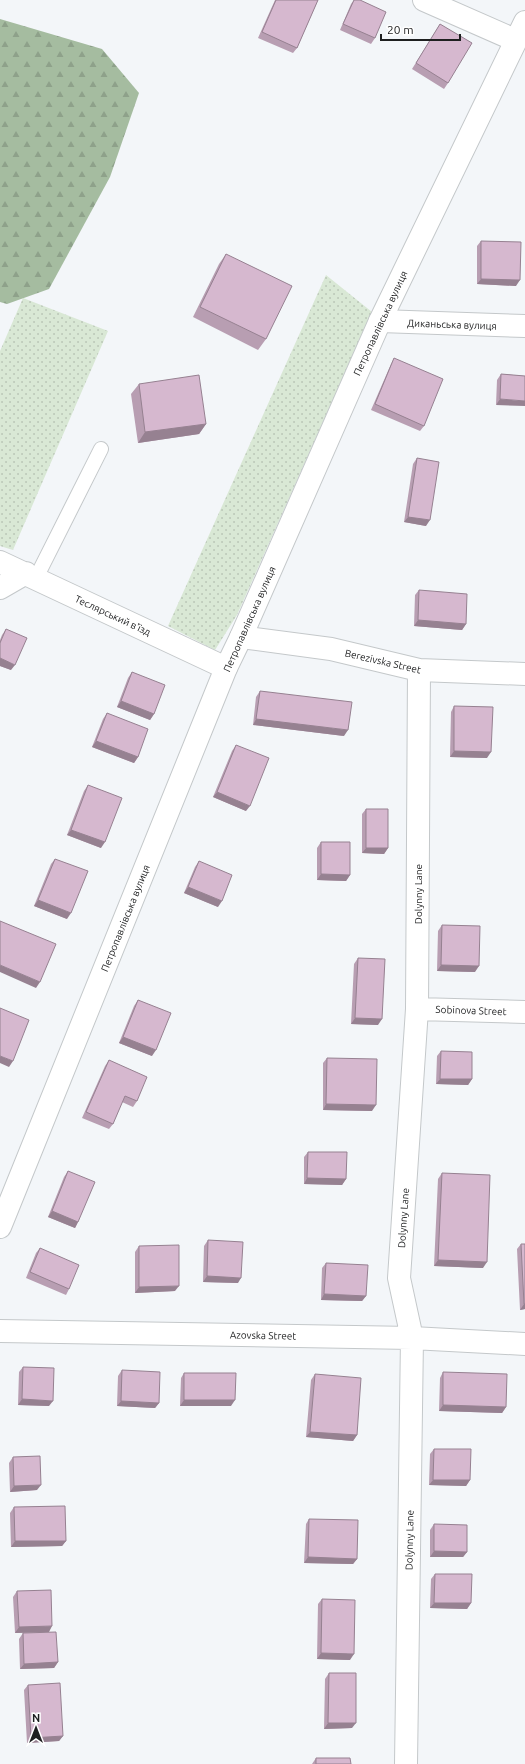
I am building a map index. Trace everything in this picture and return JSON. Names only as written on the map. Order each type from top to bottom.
[{"type":"street","points":[[424,0],[520,31]]},
{"type":"street","name":"Петропавлівська вулиця","points":[[0,1227],[226,668],[241,638],[380,321],[520,31]]},
{"type":"street","name":"Диканьська вулиця","points":[[380,321],[525,326]]},
{"type":"street","name":"Теслярський в'їзд","points":[[0,562],[31,575],[226,668]]},
{"type":"street","points":[[0,588],[31,575]]},
{"type":"street","name":"Berezivska Street","points":[[241,638],[331,649],[419,670],[525,674]]},
{"type":"street","name":"Dolynny Lane","points":[[406,1764],[412,1338],[399,1278],[417,1008],[419,670]]},
{"type":"street","name":"Sobinova Street","points":[[417,1008],[525,1012]]},
{"type":"street","name":"Azovska Street","points":[[0,1331],[412,1338],[525,1344]]},
{"type":"lane","points":[[31,575],[101,449]]},
{"type":"green space","points":[[0,19],[102,49],[139,93],[110,177],[49,289],[7,304],[0,302]]},
{"type":"green space","points":[[326,275],[372,312],[237,615],[215,650],[168,626]]},
{"type":"green space","points":[[23,298],[108,331],[13,550],[0,546],[0,351]]},
{"type":"building","points":[[276,0],[318,0],[297,48],[262,32]]},
{"type":"building","points":[[354,0],[360,0],[386,12],[375,38],[343,24]]},
{"type":"building","points":[[440,24],[472,43],[448,83],[416,63]]},
{"type":"building","points":[[481,241],[521,242],[520,280],[481,279]]},
{"type":"building","points":[[226,254],[292,286],[266,339],[200,307]]},
{"type":"building","points":[[394,358],[443,379],[424,426],[375,404]]},
{"type":"building","points":[[501,374],[525,376],[525,401],[500,399]]},
{"type":"building","points":[[199,375],[206,424],[145,432],[139,384]]},
{"type":"building","points":[[417,458],[439,462],[430,520],[408,517]]},
{"type":"building","points":[[419,590],[467,594],[466,624],[418,620]]},
{"type":"building","points":[[6,629],[27,638],[15,665],[0,658],[0,643]]},
{"type":"building","points":[[132,672],[165,685],[154,714],[121,701]]},
{"type":"building","points":[[260,691],[352,702],[348,730],[256,719]]},
{"type":"building","points":[[454,706],[493,707],[491,752],[454,751]]},
{"type":"building","points":[[107,713],[148,729],[138,757],[96,741]]},
{"type":"building","points":[[236,745],[269,758],[250,806],[217,792]]},
{"type":"building","points":[[88,785],[122,798],[105,842],[71,830]]},
{"type":"building","points":[[366,809],[388,809],[388,848],[366,848]]},
{"type":"building","points":[[321,842],[350,842],[350,875],[321,874]]},
{"type":"building","points":[[55,859],[88,871],[71,913],[38,900]]},
{"type":"building","points":[[199,861],[232,875],[222,901],[188,887]]},
{"type":"building","points":[[0,921],[56,944],[40,982],[0,965]]},
{"type":"building","points":[[442,925],[480,926],[479,966],[441,965]]},
{"type":"building","points":[[358,958],[385,959],[382,1019],[355,1018]]},
{"type":"building","points":[[138,1000],[171,1013],[156,1050],[123,1037]]},
{"type":"building","points":[[0,1008],[29,1020],[13,1061],[0,1056]]},
{"type":"building","points":[[441,1051],[472,1052],[472,1079],[440,1079]]},
{"type":"building","points":[[327,1058],[377,1059],[376,1105],[326,1104]]},
{"type":"building","points":[[109,1060],[147,1077],[137,1101],[125,1096],[113,1124],[86,1112]]},
{"type":"building","points":[[308,1152],[347,1152],[346,1179],[307,1178]]},
{"type":"building","points":[[68,1171],[95,1182],[78,1222],[52,1211]]},
{"type":"building","points":[[442,1173],[490,1175],[487,1262],[438,1260]]},
{"type":"building","points":[[208,1240],[243,1242],[241,1278],[207,1276]]},
{"type":"building","points":[[521,1244],[525,1244],[525,1304],[524,1304]]},
{"type":"building","points":[[179,1245],[179,1286],[139,1287],[139,1246]]},
{"type":"building","points":[[40,1248],[79,1265],[69,1289],[30,1272]]},
{"type":"building","points":[[326,1263],[368,1265],[366,1296],[324,1294]]},
{"type":"building","points":[[23,1367],[54,1368],[53,1401],[22,1399]]},
{"type":"building","points":[[122,1370],[160,1372],[159,1403],[121,1401]]},
{"type":"building","points":[[443,1372],[507,1374],[506,1407],[443,1405]]},
{"type":"building","points":[[184,1373],[236,1373],[235,1400],[184,1400]]},
{"type":"building","points":[[315,1374],[361,1378],[357,1435],[310,1432]]},
{"type":"building","points":[[434,1449],[471,1449],[470,1480],[433,1480]]},
{"type":"building","points":[[40,1456],[41,1485],[14,1486],[13,1457]]},
{"type":"building","points":[[65,1506],[66,1541],[15,1541],[14,1507]]},
{"type":"building","points":[[309,1519],[358,1520],[357,1559],[308,1557]]},
{"type":"building","points":[[434,1524],[467,1525],[467,1552],[434,1551]]},
{"type":"building","points":[[435,1574],[472,1574],[471,1603],[434,1603]]},
{"type":"building","points":[[51,1590],[52,1626],[19,1627],[17,1591]]},
{"type":"building","points":[[322,1599],[355,1600],[354,1654],[321,1653]]},
{"type":"building","points":[[56,1632],[58,1662],[24,1664],[23,1633]]},
{"type":"building","points":[[329,1673],[356,1673],[356,1723],[328,1723]]},
{"type":"building","points":[[60,1683],[63,1736],[31,1738],[28,1685]]},
{"type":"building","points":[[316,1758],[350,1758],[351,1764],[316,1764]]}]
